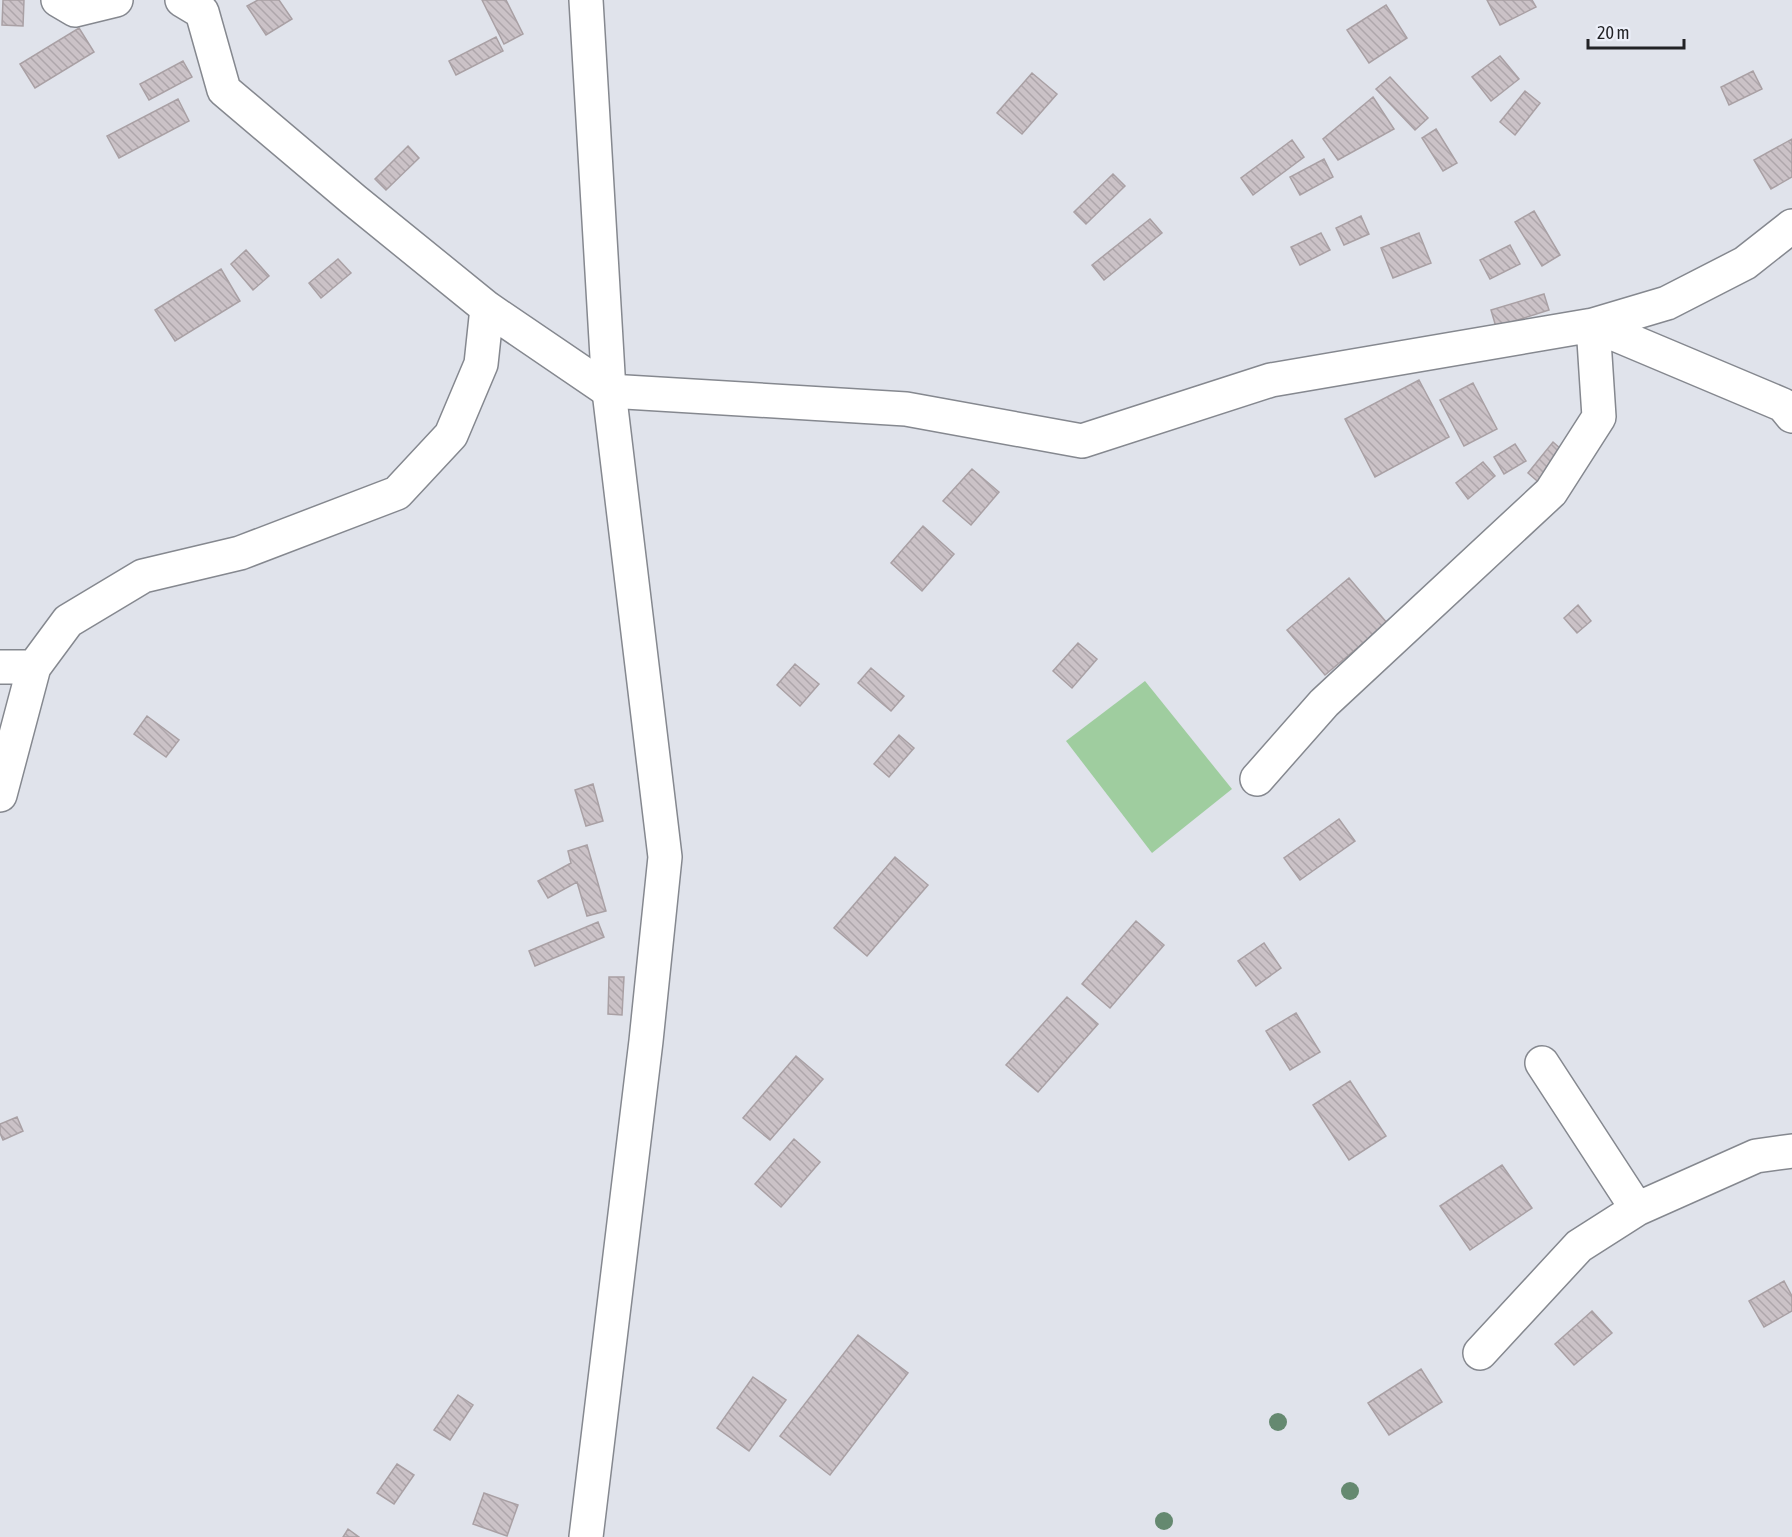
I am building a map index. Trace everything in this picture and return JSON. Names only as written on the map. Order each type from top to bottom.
[{"type":"street","points":[[58,0],[75,10],[116,0]]},
{"type":"street","points":[[182,0],[202,12],[224,90],[486,308],[609,391],[906,409],[1082,441],[1271,380],[1593,325],[1667,303],[1745,263],[1792,226]]},
{"type":"street","points":[[586,0],[609,391],[665,857],[646,1041],[586,1537]]},
{"type":"street","points":[[0,795],[34,667],[68,621],[143,576],[240,553],[397,493],[451,435],[481,364],[486,308]]},
{"type":"street","points":[[1593,325],[1783,405],[1792,416]]},
{"type":"street","points":[[1257,779],[1324,703],[1551,492],[1599,417],[1593,325]]},
{"type":"street","points":[[0,667],[34,667]]},
{"type":"street","points":[[1542,1064],[1637,1209]]},
{"type":"street","points":[[1480,1353],[1579,1246],[1637,1209],[1756,1156],[1792,1151]]},
{"type":"green space","points":[[1145,681],[1232,789],[1152,853],[1066,741]]},
{"type":"building","points":[[3,0],[24,0],[23,26],[2,25]]},
{"type":"building","points":[[258,0],[279,0],[292,19],[266,35],[247,6]]},
{"type":"building","points":[[482,0],[506,0],[523,34],[504,44]]},
{"type":"building","points":[[1487,0],[1532,0],[1536,7],[1500,25]]},
{"type":"building","points":[[1386,5],[1407,38],[1369,63],[1347,30]]},
{"type":"building","points":[[79,28],[94,52],[35,88],[20,64]]},
{"type":"building","points":[[496,37],[503,51],[456,75],[449,61]]},
{"type":"building","points":[[1500,56],[1519,79],[1491,101],[1472,77]]},
{"type":"building","points":[[183,61],[192,77],[149,100],[140,84]]},
{"type":"building","points":[[1753,71],[1762,89],[1729,105],[1721,87]]},
{"type":"building","points":[[1032,73],[1057,94],[1022,134],[997,113]]},
{"type":"building","points":[[1390,77],[1428,118],[1415,130],[1376,89]]},
{"type":"building","points":[[1525,91],[1540,103],[1515,135],[1500,122]]},
{"type":"building","points":[[1373,97],[1394,129],[1338,160],[1323,139]]},
{"type":"building","points":[[178,99],[189,121],[119,158],[107,136]]},
{"type":"building","points":[[1436,129],[1457,163],[1443,171],[1422,138]]},
{"type":"building","points":[[1792,139],[1792,177],[1771,189],[1754,160]]},
{"type":"building","points":[[1292,140],[1304,157],[1253,195],[1241,178]]},
{"type":"building","points":[[408,146],[419,158],[386,190],[375,179]]},
{"type":"building","points":[[1324,159],[1333,177],[1300,195],[1290,177]]},
{"type":"building","points":[[1113,174],[1125,186],[1086,224],[1074,212]]},
{"type":"building","points":[[1534,211],[1560,255],[1542,266],[1515,222]]},
{"type":"building","points":[[1361,216],[1369,234],[1344,245],[1336,228]]},
{"type":"building","points":[[1150,219],[1162,233],[1104,280],[1092,265]]},
{"type":"building","points":[[1321,233],[1330,250],[1300,265],[1291,247]]},
{"type":"building","points":[[1419,233],[1431,263],[1393,278],[1381,248]]},
{"type":"building","points":[[1510,245],[1520,264],[1490,279],[1480,260]]},
{"type":"building","points":[[246,250],[269,276],[253,290],[231,264]]},
{"type":"building","points":[[338,259],[351,273],[321,298],[309,283]]},
{"type":"building","points":[[221,269],[240,301],[175,341],[155,310]]},
{"type":"building","points":[[1544,294],[1549,310],[1496,327],[1491,310]]},
{"type":"building","points":[[1419,380],[1449,437],[1375,477],[1345,419]]},
{"type":"building","points":[[1473,383],[1497,429],[1464,446],[1440,400]]},
{"type":"building","points":[[1553,442],[1570,457],[1544,487],[1528,473]]},
{"type":"building","points":[[1515,444],[1526,461],[1504,474],[1494,457]]},
{"type":"building","points":[[1483,462],[1495,476],[1468,499],[1456,483]]},
{"type":"building","points":[[972,469],[999,492],[971,525],[943,501]]},
{"type":"building","points":[[923,526],[954,554],[922,591],[891,563]]},
{"type":"building","points":[[1349,578],[1387,623],[1325,675],[1287,630]]},
{"type":"building","points":[[1578,605],[1591,621],[1577,633],[1564,618]]},
{"type":"building","points":[[1078,643],[1097,659],[1072,688],[1053,671]]},
{"type":"building","points":[[795,664],[819,684],[800,706],[777,685]]},
{"type":"building","points":[[871,668],[904,696],[891,711],[858,683]]},
{"type":"building","points":[[147,716],[179,740],[166,757],[134,734]]},
{"type":"building","points":[[899,735],[914,748],[889,777],[874,764]]},
{"type":"building","points":[[593,784],[603,821],[586,826],[575,790]]},
{"type":"building","points":[[1339,819],[1355,841],[1300,880],[1284,858]]},
{"type":"building","points":[[587,845],[606,911],[587,916],[577,882],[548,898],[538,881],[571,863],[568,851]]},
{"type":"building","points":[[895,857],[928,885],[867,956],[834,928]]},
{"type":"building","points":[[1136,921],[1164,945],[1110,1008],[1082,984]]},
{"type":"building","points":[[598,922],[604,937],[535,966],[529,951]]},
{"type":"building","points":[[1264,943],[1281,968],[1256,986],[1238,961]]},
{"type":"building","points":[[609,977],[624,977],[622,1015],[608,1014]]},
{"type":"building","points":[[1067,997],[1098,1024],[1038,1092],[1006,1065]]},
{"type":"building","points":[[1296,1013],[1320,1052],[1290,1070],[1266,1031]]},
{"type":"building","points":[[796,1056],[823,1079],[770,1140],[743,1118]]},
{"type":"building","points":[[1350,1081],[1386,1136],[1349,1160],[1313,1105]]},
{"type":"building","points":[[17,1117],[23,1131],[3,1140],[0,1124]]},
{"type":"building","points":[[794,1139],[820,1162],[781,1207],[755,1184]]},
{"type":"building","points":[[1502,1165],[1532,1208],[1470,1250],[1440,1206]]},
{"type":"building","points":[[1784,1281],[1792,1296],[1792,1311],[1764,1327],[1749,1301]]},
{"type":"building","points":[[1592,1311],[1612,1333],[1574,1365],[1555,1344]]},
{"type":"building","points":[[858,1335],[908,1373],[830,1475],[780,1436]]},
{"type":"building","points":[[1421,1369],[1442,1402],[1389,1435],[1368,1403]]},
{"type":"building","points":[[753,1377],[786,1400],[749,1451],[717,1428]]},
{"type":"building","points":[[458,1395],[473,1405],[450,1440],[434,1430]]},
{"type":"building","points":[[397,1464],[414,1475],[394,1504],[377,1493]]},
{"type":"building","points":[[484,1493],[518,1505],[507,1536],[473,1524]]},
{"type":"building","points":[[348,1529],[359,1537],[343,1537]]}]
